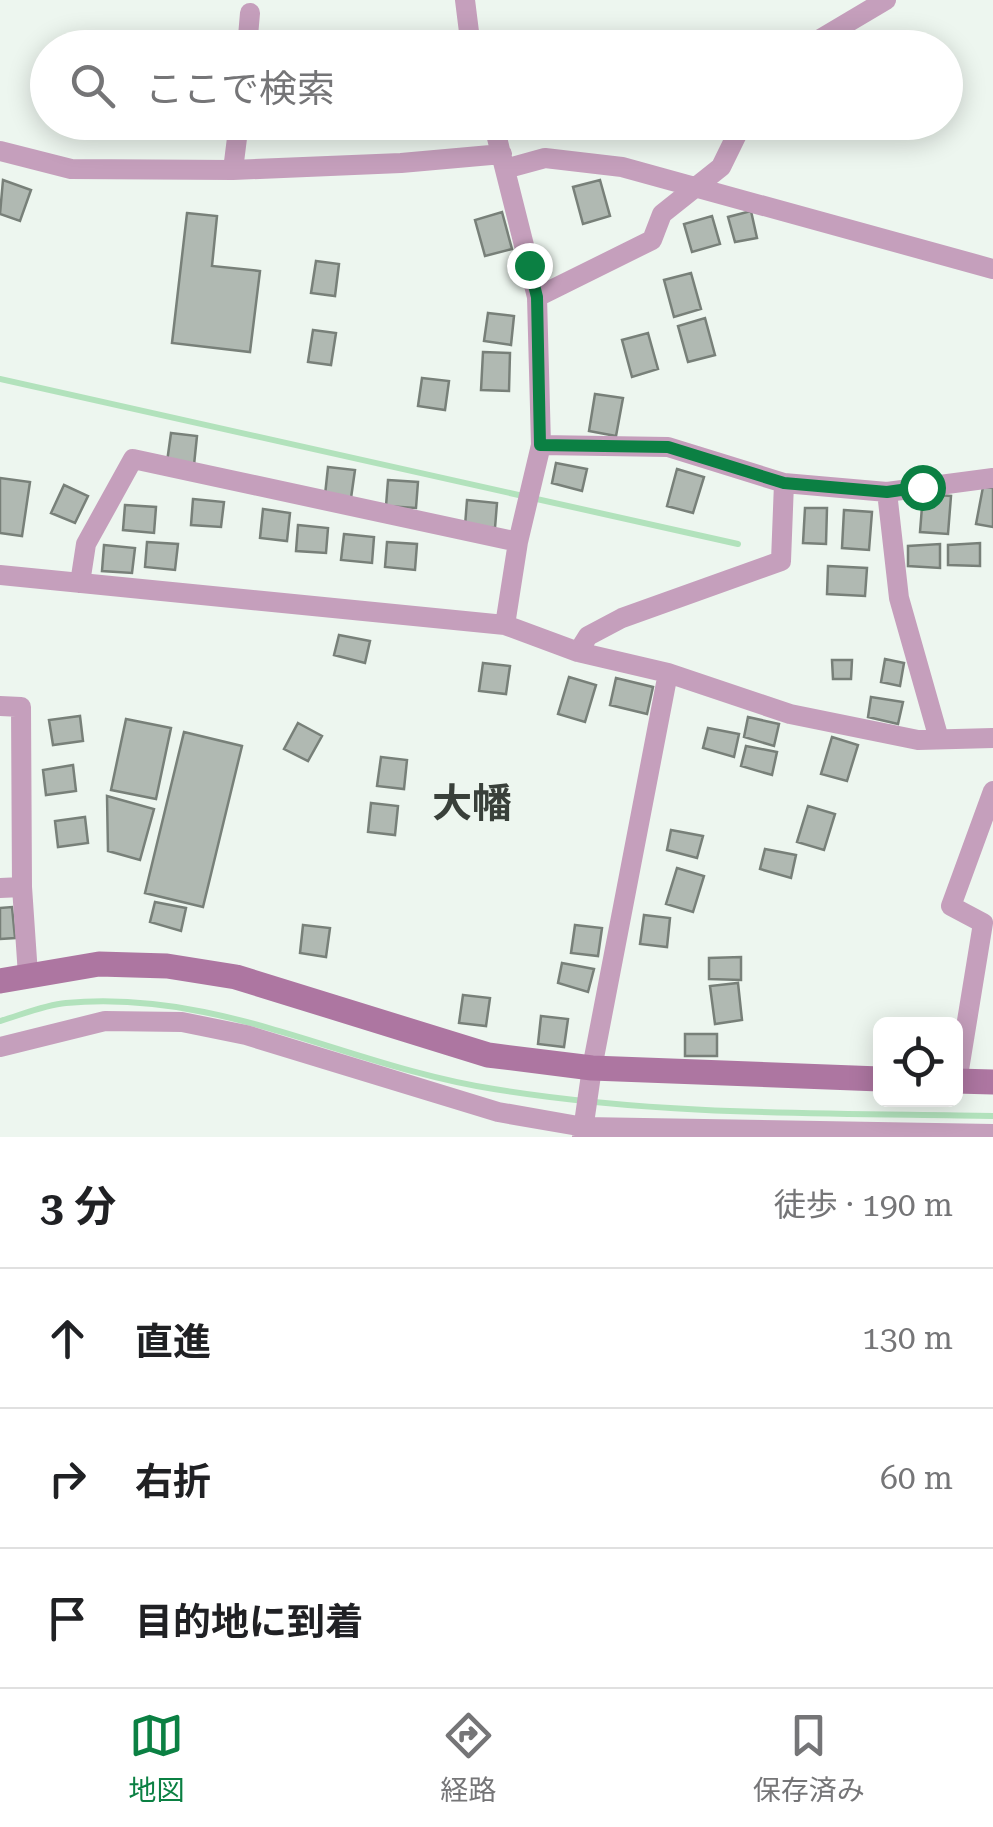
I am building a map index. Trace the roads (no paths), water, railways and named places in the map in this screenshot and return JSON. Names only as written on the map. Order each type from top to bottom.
[{"type":"street","points":[[464,0],[468,30]]},
{"type":"street","points":[[835,30],[886,0]]},
{"type":"street","points":[[248,30],[250,13]]},
{"type":"street","points":[[234,170],[236,140]]},
{"type":"street","points":[[497,140],[537,297],[540,445],[505,624]]},
{"type":"street","points":[[537,297],[652,240],[662,214],[721,166],[734,140]]},
{"type":"street","points":[[0,151],[71,169],[234,170],[545,158],[622,166],[993,269]]},
{"type":"street","points":[[540,445],[668,447],[784,483],[887,492],[993,478]]},
{"type":"street","points":[[80,583],[86,544],[132,458],[518,542]]},
{"type":"street","points":[[578,652],[588,636],[622,618],[781,561],[784,483]]},
{"type":"street","points":[[887,492],[899,598],[939,739]]},
{"type":"street","points":[[0,575],[505,624],[578,652],[668,673],[790,714],[918,740],[993,738]]},
{"type":"street","points":[[584,1127],[668,673]]},
{"type":"street","points":[[0,706],[21,706],[11,888],[28,975]]},
{"type":"street","points":[[963,1041],[983,923],[951,906],[993,792]]},
{"type":"street","points":[[0,981],[99,964],[167,966],[236,977],[488,1055],[591,1078],[873,1079]]},
{"type":"street","points":[[0,1047],[105,1021],[182,1022],[246,1035],[498,1112],[584,1127],[993,1134]]},
{"type":"street","points":[[963,1082],[993,1082]]},
{"type":"waterway","points":[[0,379],[738,544]]},
{"type":"waterway","points":[[0,1021],[66,1003],[123,1002],[178,1007],[283,1032],[440,1078],[556,1098],[743,1112],[993,1116]]},
{"type":"district","name":"大幡","points":[[472,803]]}]
